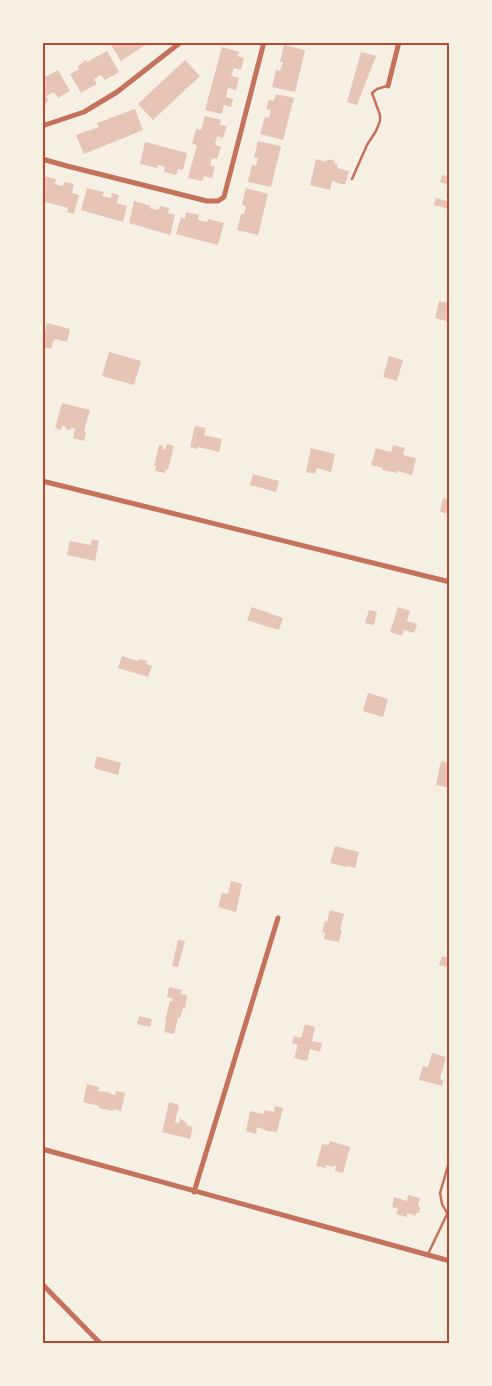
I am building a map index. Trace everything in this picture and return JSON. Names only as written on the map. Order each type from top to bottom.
[{"type":"street","points":[[42,126],[84,112],[117,92],[181,42]]},
{"type":"street","points":[[42,159],[207,201],[218,202],[224,197],[264,42]]},
{"type":"street","points":[[388,86],[399,42]]},
{"type":"street","points":[[42,481],[450,582]]},
{"type":"street","points":[[194,1192],[278,918]]},
{"type":"street","points":[[42,1150],[450,1261]]},
{"type":"street","points":[[42,1284],[101,1344]]},
{"type":"lane","points":[[352,179],[380,121],[380,115],[372,93],[377,89],[388,86]]},
{"type":"lane","points":[[447,1214],[442,1204],[440,1193],[450,1159]]},
{"type":"lane","points":[[428,1255],[450,1208]]},
{"type":"building","points":[[109,42],[150,42],[121,61]]},
{"type":"building","points":[[284,45],[305,50],[295,92],[272,87],[276,70],[280,71],[283,62],[280,62]]},
{"type":"building","points":[[222,47],[239,52],[237,56],[244,58],[241,70],[234,68],[231,76],[239,78],[236,90],[228,88],[226,97],[233,99],[231,107],[224,105],[222,114],[205,110]]},
{"type":"building","points":[[107,51],[119,72],[105,80],[101,75],[94,79],[97,84],[81,93],[70,74],[79,69],[78,66],[86,60],[87,62]]},
{"type":"building","points":[[361,52],[376,56],[357,105],[347,102]]},
{"type":"building","points":[[185,60],[200,76],[153,120],[138,104]]},
{"type":"building","points":[[58,70],[70,91],[58,98],[54,92],[46,96],[49,101],[42,105],[42,79]]},
{"type":"building","points":[[276,94],[294,98],[283,140],[260,134],[265,117],[269,118],[271,110],[266,109],[269,100],[274,101]]},
{"type":"building","points":[[135,109],[143,130],[84,154],[76,135],[99,127],[97,123]]},
{"type":"building","points":[[205,116],[221,120],[220,125],[227,126],[223,138],[217,136],[215,145],[221,147],[217,159],[212,158],[210,165],[215,167],[212,178],[204,176],[202,181],[188,178],[197,145],[192,144],[196,129],[201,130]]},
{"type":"building","points":[[258,141],[281,146],[271,187],[248,182],[252,165],[256,166],[258,158],[254,157]]},
{"type":"building","points":[[145,142],[187,153],[183,170],[178,169],[176,175],[164,172],[165,167],[158,165],[157,168],[140,164]]},
{"type":"building","points":[[316,159],[326,162],[327,159],[335,161],[334,164],[338,165],[337,168],[349,171],[345,185],[332,181],[330,190],[310,185]]},
{"type":"building","points":[[442,175],[450,177],[450,185],[440,182]]},
{"type":"building","points":[[44,176],[56,179],[55,184],[63,186],[64,182],[74,184],[72,193],[79,195],[74,214],[67,212],[68,208],[42,201]]},
{"type":"building","points":[[87,188],[104,192],[102,196],[111,198],[112,193],[119,195],[117,203],[127,206],[123,222],[81,210]]},
{"type":"building","points":[[246,188],[268,194],[258,235],[237,230],[241,214],[244,214],[246,206],[242,205]]},
{"type":"building","points":[[436,198],[450,202],[450,209],[434,205]]},
{"type":"building","points":[[134,201],[158,210],[160,206],[169,208],[168,213],[175,215],[170,235],[129,223]]},
{"type":"building","points":[[186,212],[199,215],[198,220],[207,222],[208,219],[224,223],[218,245],[176,234],[181,217],[185,219]]},
{"type":"building","points":[[439,301],[450,303],[450,322],[435,318]]},
{"type":"building","points":[[47,323],[70,329],[67,342],[54,339],[51,349],[42,347]]},
{"type":"building","points":[[109,352],[141,361],[134,385],[102,376]]},
{"type":"building","points":[[389,356],[403,360],[397,381],[383,377]]},
{"type":"building","points":[[62,403],[90,410],[84,431],[86,432],[84,441],[73,438],[75,429],[66,429],[66,427],[62,426],[61,430],[55,428]]},
{"type":"building","points":[[195,426],[206,428],[204,435],[222,439],[219,452],[190,447]]},
{"type":"building","points":[[167,444],[174,446],[168,470],[166,469],[165,473],[155,471],[156,466],[154,466],[159,445],[163,446],[165,450]]},
{"type":"building","points":[[393,445],[405,448],[403,455],[416,458],[412,475],[382,470],[383,468],[371,465],[376,448],[391,452]]},
{"type":"building","points":[[311,448],[335,454],[331,472],[317,468],[315,474],[306,472]]},
{"type":"building","points":[[253,474],[279,481],[276,492],[250,485]]},
{"type":"building","points":[[443,498],[450,500],[450,514],[440,512]]},
{"type":"building","points":[[92,539],[99,541],[95,561],[67,555],[70,541],[91,545]]},
{"type":"building","points":[[252,607],[283,618],[279,630],[247,620]]},
{"type":"building","points":[[398,607],[410,611],[407,621],[417,624],[414,633],[404,630],[402,636],[390,632]]},
{"type":"building","points":[[369,610],[377,612],[374,625],[365,623]]},
{"type":"building","points":[[122,656],[138,661],[139,659],[147,661],[146,664],[152,666],[148,677],[118,668]]},
{"type":"building","points":[[368,693],[388,699],[383,717],[363,711]]},
{"type":"building","points":[[97,756],[121,763],[118,775],[94,768]]},
{"type":"building","points":[[441,761],[450,763],[450,788],[436,785]]},
{"type":"building","points":[[335,846],[359,852],[355,868],[330,863]]},
{"type":"building","points":[[231,881],[242,884],[236,912],[218,907],[222,893],[228,894]]},
{"type":"building","points":[[330,910],[344,914],[339,942],[324,939],[325,933],[322,932]]},
{"type":"building","points":[[178,940],[185,941],[178,967],[172,966]]},
{"type":"building","points":[[449,953],[450,970],[439,965],[442,956],[448,958]]},
{"type":"building","points":[[169,987],[182,990],[181,994],[187,995],[185,1009],[183,1008],[180,1018],[178,1018],[174,1034],[164,1032],[170,1001],[172,1002],[173,999],[167,997]]},
{"type":"building","points":[[139,1016],[152,1019],[150,1027],[137,1024]]},
{"type":"building","points":[[305,1024],[315,1027],[312,1041],[322,1043],[320,1052],[310,1049],[307,1061],[294,1058],[298,1045],[292,1043],[294,1036],[301,1038]]},
{"type":"building","points":[[432,1053],[446,1057],[440,1079],[443,1080],[442,1086],[419,1080],[423,1066],[428,1067]]},
{"type":"building","points":[[87,1084],[99,1087],[98,1091],[115,1095],[116,1091],[125,1093],[121,1111],[99,1108],[99,1106],[83,1102]]},
{"type":"building","points":[[169,1102],[179,1105],[175,1122],[179,1123],[180,1119],[187,1123],[186,1125],[193,1127],[190,1139],[162,1132]]},
{"type":"building","points":[[275,1106],[283,1108],[277,1132],[270,1132],[257,1127],[256,1134],[246,1131],[250,1111],[263,1114],[265,1110],[274,1112]]},
{"type":"building","points":[[330,1141],[350,1147],[343,1173],[335,1171],[335,1165],[334,1167],[326,1165],[326,1168],[316,1166],[322,1144],[329,1145]]},
{"type":"building","points":[[408,1195],[420,1198],[419,1213],[416,1213],[416,1216],[407,1213],[407,1217],[396,1214],[398,1209],[392,1207],[394,1197],[407,1201]]}]
